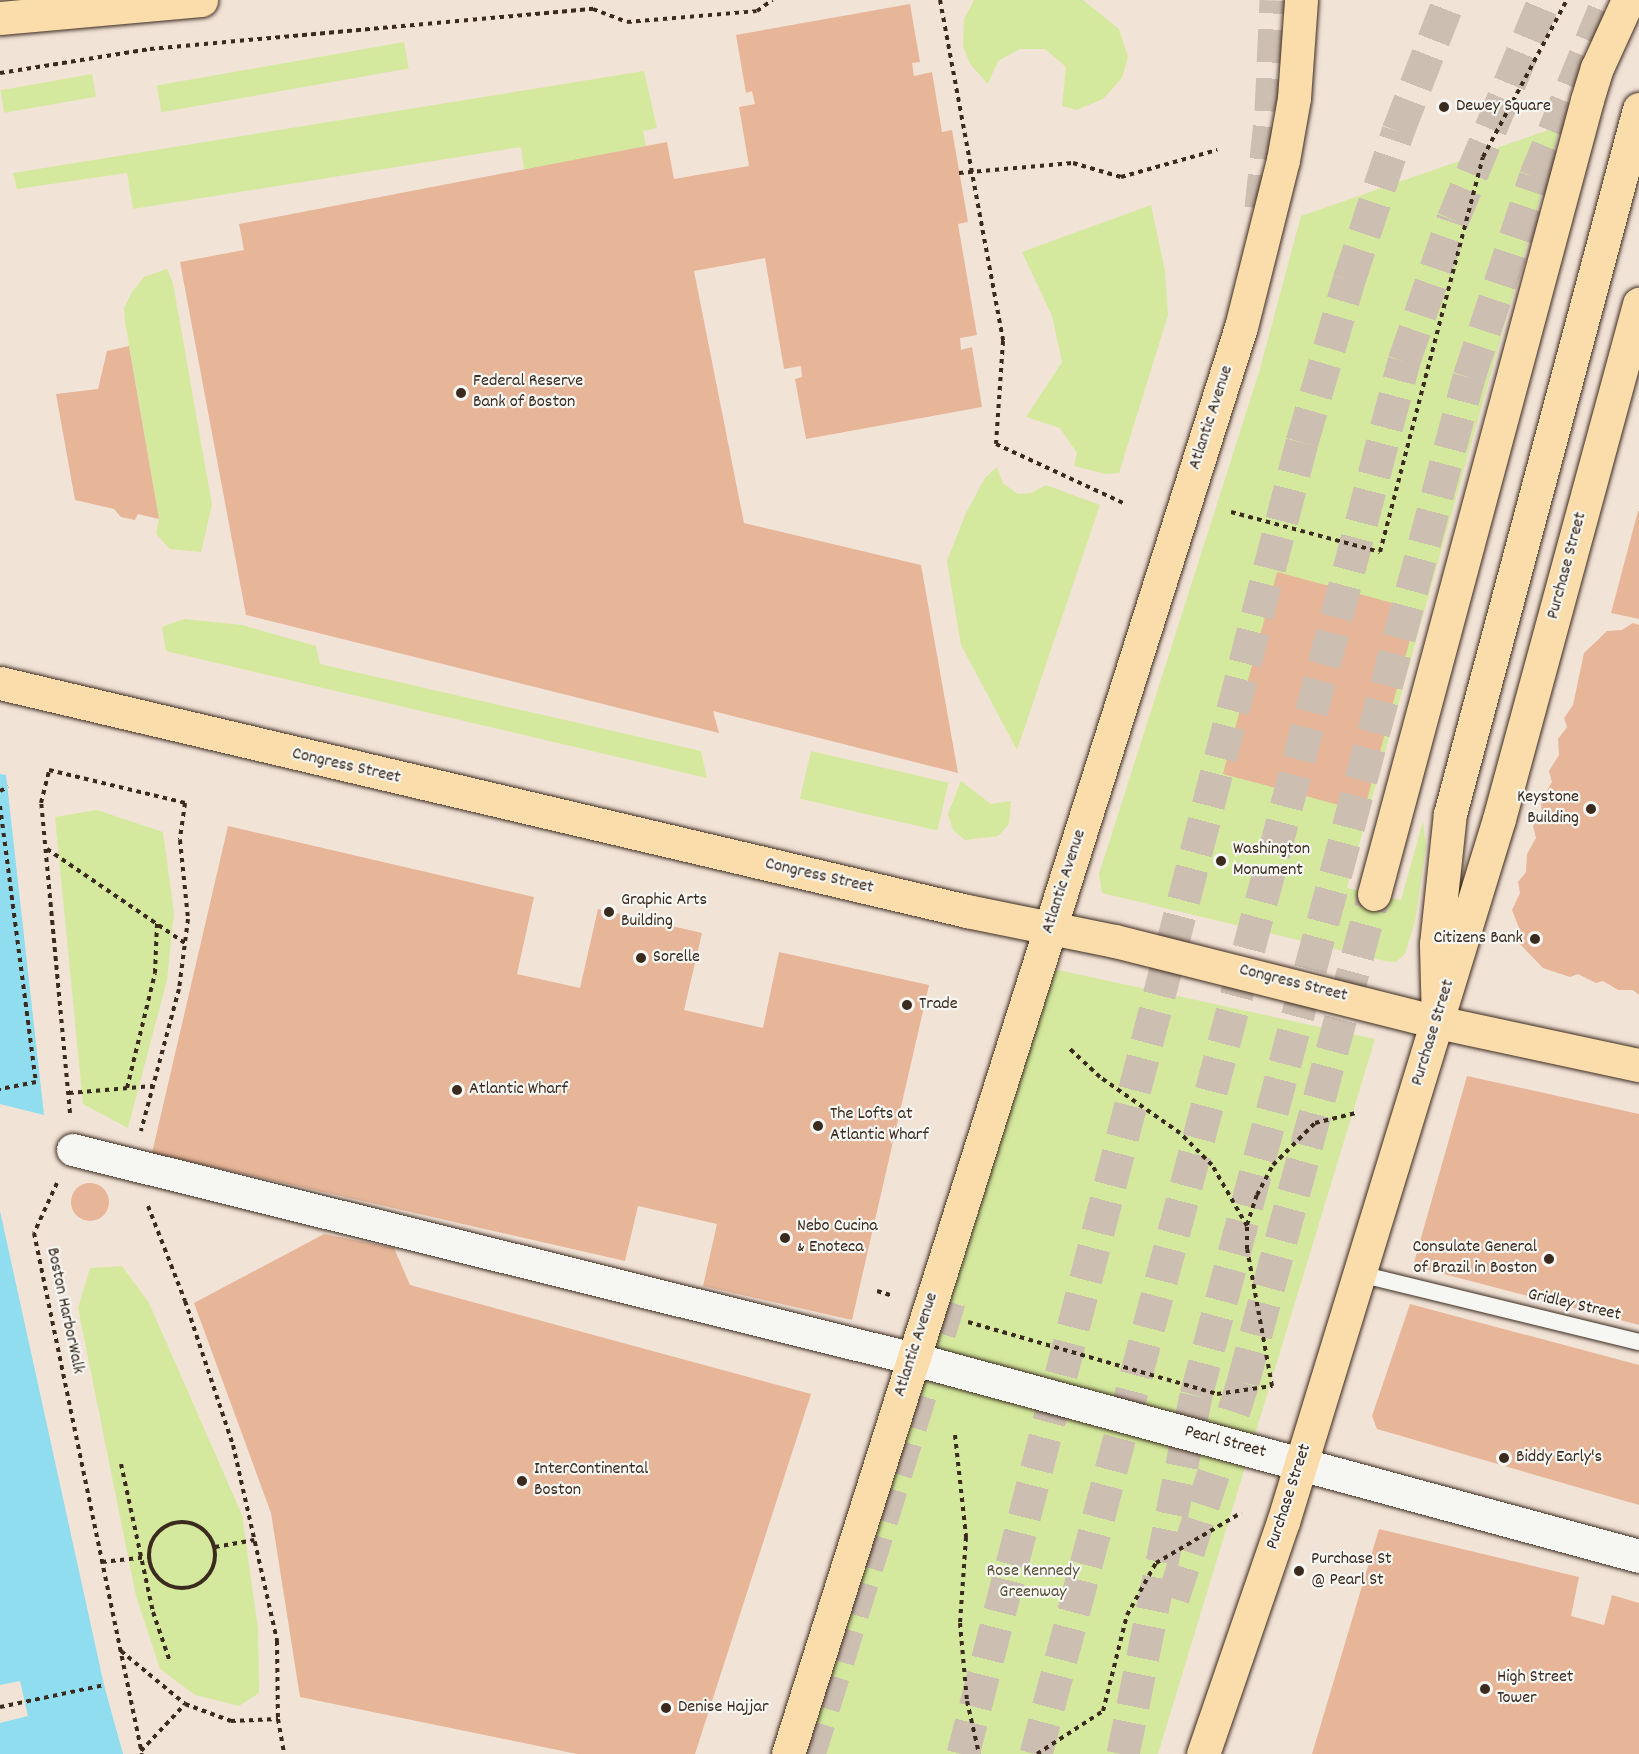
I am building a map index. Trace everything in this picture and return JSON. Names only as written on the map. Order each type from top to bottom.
[{"type":"main road","points":[[0,18],[201,0]]},
{"type":"main road","name":"Atlantic Avenue","points":[[788,1754],[1260,261],[1292,108],[1301,0]]},
{"type":"main road","points":[[1374,894],[1587,100],[1597,68],[1628,0]]},
{"type":"main road","points":[[1438,1022],[1436,944],[1450,814],[1639,109]]},
{"type":"main road","name":"Purchase Street","points":[[1203,1754],[1301,1463],[1500,819],[1639,304]]},
{"type":"main road","name":"Congress Street","points":[[0,683],[1049,929],[1115,941],[1438,1022],[1639,1065]]},
{"type":"main road","name":"Pearl Street","points":[[914,1359],[1639,1556]]},
{"type":"street","points":[[73,1150],[914,1359]]},
{"type":"lane","name":"Gridley Street","points":[[1360,1274],[1639,1342]]},
{"type":"path","points":[[0,73],[150,49],[593,9],[627,22],[757,10],[771,0]]},
{"type":"path","points":[[940,0],[1003,341],[996,444],[1125,504]]},
{"type":"path","points":[[1231,512],[1380,552],[1483,157],[1567,0]]},
{"type":"path","points":[[959,173],[1073,163],[1121,177],[1217,150]]},
{"type":"path","name":"Boston HarborWalk","points":[[49,770],[41,803],[73,1150],[34,1233],[142,1752]]},
{"type":"path","points":[[0,791],[8,787]]},
{"type":"path","points":[[0,806],[36,1082],[0,1089]]},
{"type":"path","points":[[47,849],[185,943]]},
{"type":"path","points":[[127,1088],[155,973],[156,923]]},
{"type":"path","points":[[1070,1049],[1100,1077],[1180,1132],[1212,1166],[1247,1226]]},
{"type":"path","points":[[69,1093],[153,1086]]},
{"type":"path","points":[[968,1322],[1217,1394],[1272,1386],[1247,1249],[1247,1226],[1257,1195],[1273,1165],[1315,1123],[1356,1113]]},
{"type":"path","points":[[878,1291],[894,1297]]},
{"type":"path","points":[[955,1435],[966,1537],[960,1623],[966,1701],[979,1754]]},
{"type":"path","points":[[121,1464],[141,1558],[170,1662]]},
{"type":"path","points":[[1036,1754],[1103,1711],[1127,1616],[1156,1563],[1241,1513]]},
{"type":"path","points":[[178,1521],[202,1528],[215,1547],[214,1567],[207,1577],[182,1589],[157,1578],[148,1557],[158,1531],[178,1521]]},
{"type":"path","points":[[215,1547],[254,1540]]},
{"type":"path","points":[[102,1562],[148,1557]]},
{"type":"path","points":[[120,1651],[185,1704],[231,1721],[278,1719],[284,1754]]},
{"type":"path","points":[[0,1707],[104,1686]]},
{"type":"path","points":[[142,1752],[185,1704]]},
{"type":"green space","points":[[974,0],[1083,0],[1119,29],[1128,57],[1122,78],[1103,99],[1077,110],[1062,106],[1066,67],[1045,49],[1020,49],[998,61],[988,84],[970,64],[963,46],[964,19]]},
{"type":"green space","points":[[404,42],[409,69],[162,112],[157,86]]},
{"type":"green space","points":[[644,71],[657,128],[643,131],[646,146],[524,170],[521,147],[133,209],[127,173],[17,189],[13,173]]},
{"type":"green space","points":[[92,74],[96,97],[4,113],[0,90]]},
{"type":"green space","points":[[1560,126],[1347,888],[1401,900],[1423,821],[1426,846],[1415,921],[1405,954],[1396,962],[1385,961],[1102,893],[1099,874],[1260,369],[1301,216]]},
{"type":"green space","points":[[1151,205],[1165,271],[1168,315],[1119,473],[1106,474],[1074,466],[1077,453],[1060,428],[1026,417],[1062,362],[1052,316],[1022,252]]},
{"type":"green space","points":[[167,269],[173,283],[212,505],[201,552],[170,549],[156,534],[159,519],[125,322],[124,308],[132,292],[144,277]]},
{"type":"green space","points":[[997,467],[1003,483],[1018,494],[1031,493],[1046,485],[1100,505],[1017,750],[961,645],[947,561],[965,515],[985,478]]},
{"type":"green space","points":[[184,619],[242,625],[316,646],[320,664],[701,751],[707,778],[166,651],[162,627]]},
{"type":"green space","points":[[811,751],[948,783],[937,830],[800,799]]},
{"type":"green space","points":[[961,781],[991,804],[1011,801],[1009,824],[998,836],[965,840],[953,830],[948,814]]},
{"type":"green space","points":[[97,810],[163,832],[174,913],[167,980],[128,1128],[83,1104],[55,817]]},
{"type":"green space","name":"Rose Kennedy Greenway","points":[[1049,968],[1375,1039],[1158,1754],[804,1754]]},
{"type":"green space","points":[[122,1266],[149,1303],[242,1515],[258,1628],[259,1693],[239,1706],[195,1695],[160,1669],[136,1596],[78,1308],[90,1268]]},
{"type":"water","points":[[0,774],[6,775],[44,1115],[0,1104]]},
{"type":"water","points":[[0,1211],[104,1685],[123,1754],[0,1754]]},
{"type":"pier","points":[[20,1681],[28,1716],[0,1723],[0,1685]]},
{"type":"building","name":"Federal Reserve Bank of Boston","points":[[910,4],[920,62],[912,63],[914,76],[932,72],[942,132],[952,130],[968,222],[958,224],[977,335],[960,338],[961,350],[972,347],[982,407],[806,439],[795,379],[802,377],[801,366],[784,369],[765,258],[694,271],[744,523],[921,565],[958,773],[713,711],[719,733],[246,615],[180,262],[244,250],[239,224],[667,142],[674,179],[749,166],[739,107],[755,104],[752,91],[746,93],[736,35]]},
{"type":"building","points":[[129,346],[159,519],[138,514],[135,520],[121,517],[114,509],[75,500],[56,394],[98,389],[107,351]]},
{"type":"building","points":[[1639,511],[1639,619],[1611,613]]},
{"type":"building","points":[[1277,572],[1418,610],[1364,812],[1223,774]]},
{"type":"building","name":"Keystone Building","points":[[1633,623],[1639,625],[1639,995],[1633,990],[1618,990],[1603,981],[1596,983],[1578,974],[1570,977],[1543,968],[1518,942],[1519,928],[1512,910],[1520,893],[1518,882],[1526,872],[1527,854],[1536,838],[1533,826],[1542,816],[1541,801],[1552,782],[1549,771],[1559,755],[1558,739],[1567,727],[1564,718],[1573,705],[1584,653],[1607,631],[1622,630]]},
{"type":"building","name":"Atlantic Wharf","points":[[228,826],[534,897],[517,974],[580,988],[598,909],[702,933],[684,1010],[763,1028],[779,952],[929,985],[852,1320],[703,1286],[717,1224],[638,1206],[625,1261],[152,1153]]},
{"type":"building","points":[[1467,1076],[1639,1114],[1639,1325],[1413,1266]]},
{"type":"building","points":[[90,1183],[103,1189],[109,1202],[103,1215],[90,1221],[77,1215],[71,1202],[77,1189]]},
{"type":"building","name":"InterContinental Boston","points":[[324,1234],[394,1248],[410,1285],[811,1394],[695,1754],[577,1754],[300,1697],[271,1513],[194,1303]]},
{"type":"building","points":[[1410,1304],[1639,1365],[1639,1505],[1377,1429],[1372,1416]]},
{"type":"building","name":"High Street Tower","points":[[1379,1529],[1579,1577],[1571,1616],[1604,1625],[1612,1595],[1639,1603],[1639,1754],[1312,1754]]},
{"type":"tunnel","points":[[1261,208],[1271,111],[1276,0]]},
{"type":"tunnel","points":[[963,1754],[1302,442],[1349,280],[1398,131],[1449,0]]},
{"type":"tunnel","points":[[1036,1754],[1404,361],[1453,219],[1544,0]]},
{"type":"tunnel","points":[[1123,1754],[1196,1395],[1469,377],[1535,177],[1608,0]]},
{"type":"tunnel","points":[[1173,1598],[1243,1382],[1374,894]]},
{"type":"tunnel","points":[[809,1754],[951,1295]]},
{"type":"place","name":"Dewey Square","points":[[1444,107]]},
{"type":"place","name":"Federal Reserve Bank of Boston","points":[[461,393]]},
{"type":"place","name":"Keystone Building","points":[[1591,809]]},
{"type":"place","name":"Washington Monument","points":[[1221,861]]},
{"type":"place","name":"Graphic Arts Building","points":[[609,912]]},
{"type":"place","name":"Citizens Bank","points":[[1535,939]]},
{"type":"place","name":"Sorelle","points":[[641,958]]},
{"type":"place","name":"Trade","points":[[907,1005]]},
{"type":"place","name":"Atlantic Wharf","points":[[457,1090]]},
{"type":"place","name":"The Lofts at Atlantic Wharf","points":[[818,1126]]},
{"type":"place","name":"Nebo Cucina & Enoteca","points":[[785,1238]]},
{"type":"place","name":"Consulate General of Brazil in Boston","points":[[1549,1259]]},
{"type":"place","name":"Biddy Early's","points":[[1504,1458]]},
{"type":"place","name":"InterContinental Boston","points":[[522,1481]]},
{"type":"place","name":"Purchase St @ Pearl St","points":[[1299,1571]]},
{"type":"place","name":"High Street Tower","points":[[1485,1689]]},
{"type":"place","name":"Denise Hajjar","points":[[666,1708]]}]
